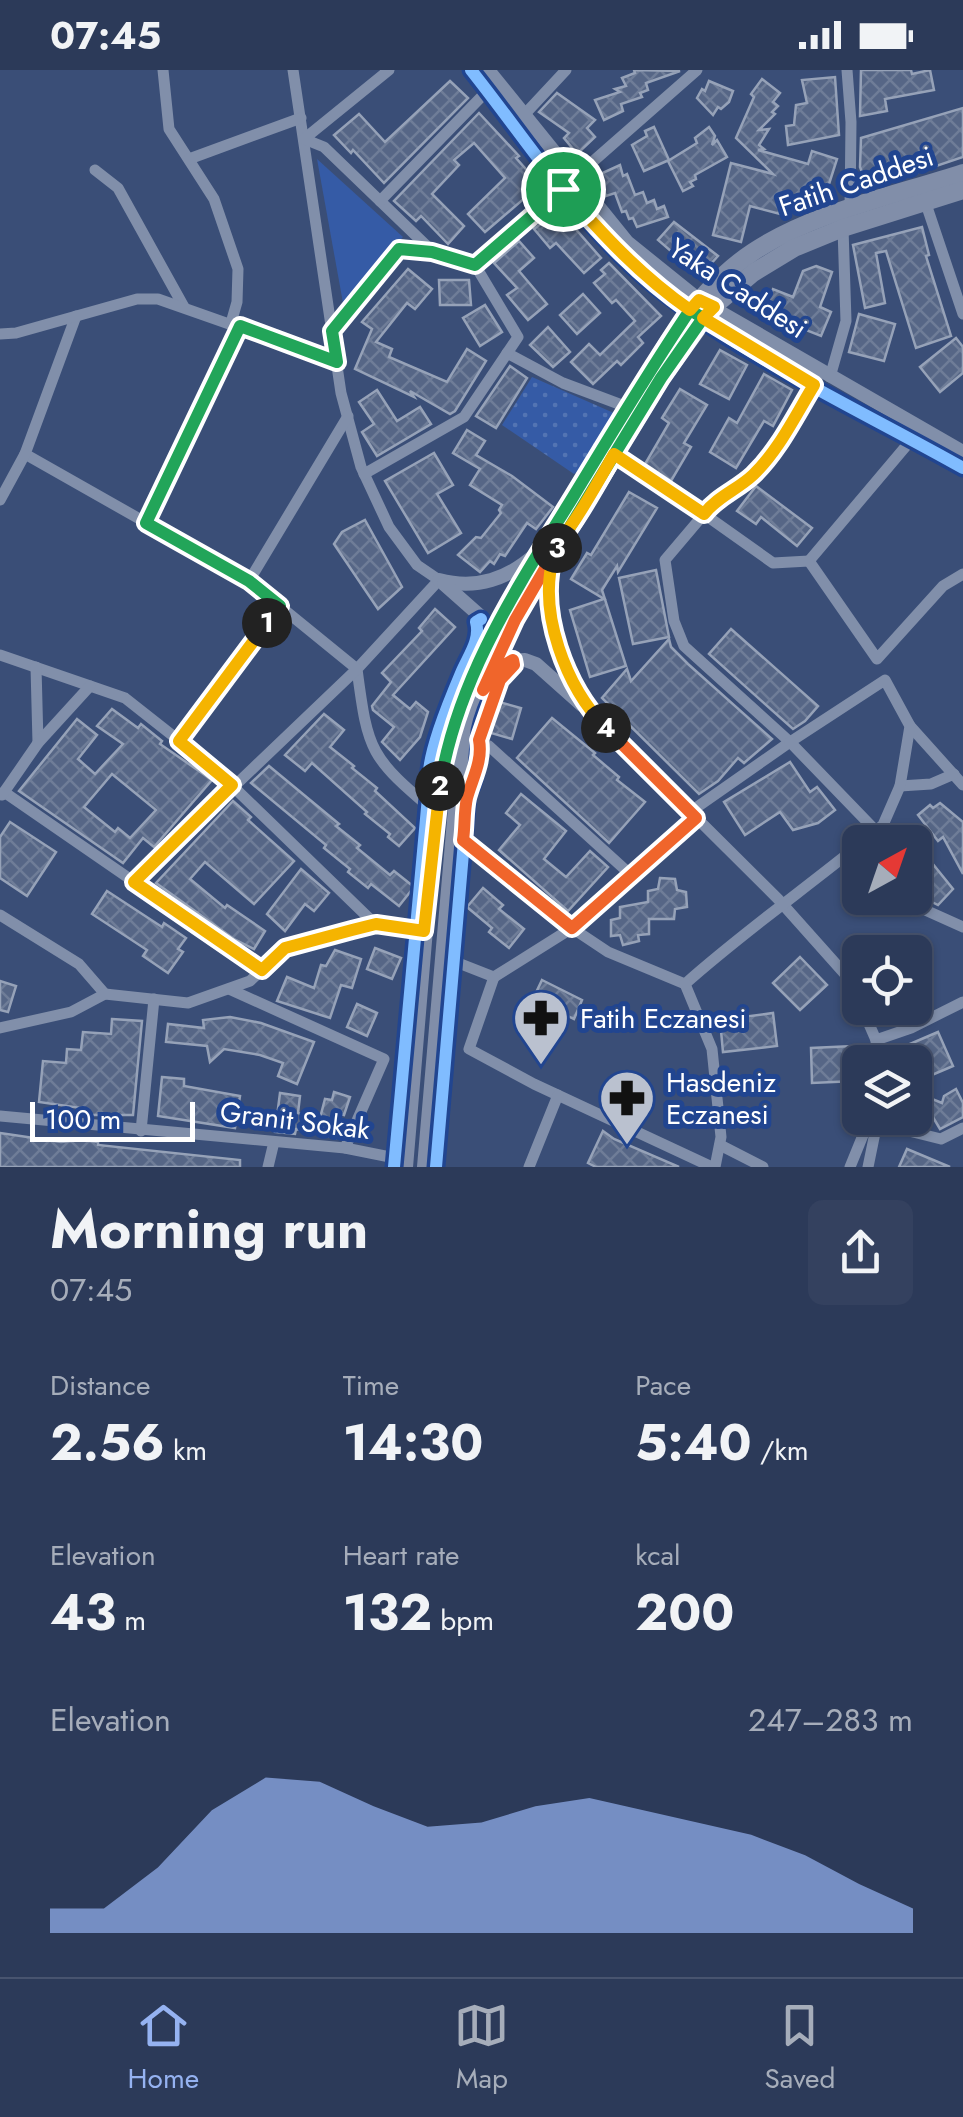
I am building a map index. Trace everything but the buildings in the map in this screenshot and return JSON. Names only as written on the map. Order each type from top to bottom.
[{"type":"main road","name":"Fatih Caddesi","points":[[476,688],[627,407],[730,269],[796,229],[963,174]]},
{"type":"main road","name":"Fatih Caddesi","points":[[476,688],[484,649],[614,454],[701,309],[773,260],[842,228],[963,190]]},
{"type":"main road","points":[[405,1164],[436,812],[444,761],[476,688]]},
{"type":"main road","points":[[426,1167],[454,833],[476,688]]},
{"type":"street","points":[[146,523],[236,324],[237,302],[238,268],[214,200],[169,128],[163,70]]},
{"type":"street","points":[[293,70],[337,362],[364,474],[389,527],[417,565],[479,615],[484,649]]},
{"type":"street","points":[[304,139],[389,70]]},
{"type":"street","name":"Yaka Caddesi","points":[[471,70],[568,184],[701,309],[814,385],[963,468]]},
{"type":"street","name":"Yaka Caddesi","points":[[488,70],[524,115],[568,184]]},
{"type":"street","points":[[524,115],[566,70]]},
{"type":"street","points":[[475,265],[697,70]]},
{"type":"street","points":[[847,70],[850,210]]},
{"type":"street","points":[[380,201],[487,91]]},
{"type":"street","points":[[188,159],[301,118]]},
{"type":"street","points":[[304,139],[324,147],[432,252]]},
{"type":"street","points":[[95,170],[118,188],[184,307]]},
{"type":"street","points":[[925,201],[963,314]]},
{"type":"street","points":[[830,377],[846,321],[842,228]]},
{"type":"street","points":[[332,331],[399,249],[432,252],[475,265],[518,337],[464,417],[364,474]]},
{"type":"street","points":[[0,334],[137,299],[158,299],[337,362]]},
{"type":"street","name":"Yaka Caddesi","points":[[701,309],[963,452]]},
{"type":"street","points":[[0,500],[25,454],[76,316]]},
{"type":"street","points":[[506,354],[564,383],[627,407]]},
{"type":"street","points":[[814,385],[773,454],[749,479],[715,500],[664,560],[674,621],[684,646],[790,742],[870,825]]},
{"type":"street","points":[[249,581],[348,416]]},
{"type":"street","points":[[614,454],[773,563],[808,562],[912,439]]},
{"type":"street","points":[[25,454],[249,581],[357,668],[370,745],[391,774],[436,812]]},
{"type":"street","points":[[439,580],[474,585],[489,582],[548,551],[550,600],[558,642],[594,716]]},
{"type":"street","points":[[808,562],[877,659],[910,726],[963,785]]},
{"type":"street","points":[[877,659],[943,586],[963,574]]},
{"type":"street","points":[[134,882],[357,668],[439,580]]},
{"type":"street","points":[[179,741],[280,606]]},
{"type":"street","points":[[0,655],[125,698],[232,785],[376,924]]},
{"type":"street","points":[[476,688],[506,663],[525,660],[542,668],[784,906],[842,971]]},
{"type":"street","points":[[36,668],[38,743]]},
{"type":"street","points":[[454,833],[572,928],[608,952],[685,984],[712,1049],[720,1145],[714,1167],[469,1049],[494,977],[572,928],[693,815],[790,742],[885,680]]},
{"type":"street","points":[[90,686],[38,743],[2,795],[262,970]]},
{"type":"street","points":[[883,825],[900,786],[910,726]]},
{"type":"street","points":[[489,746],[631,875]]},
{"type":"street","points":[[900,786],[931,784],[954,774]]},
{"type":"street","points":[[685,984],[728,945],[842,859]]},
{"type":"street","points":[[932,913],[963,926]]},
{"type":"street","points":[[0,916],[79,964],[105,994]]},
{"type":"street","points":[[0,1028],[71,1012],[105,994],[188,1003],[250,981],[285,948],[376,924],[424,931]]},
{"type":"street","points":[[444,957],[494,977]]},
{"type":"street","points":[[229,989],[384,1059],[345,1148]]},
{"type":"street","points":[[141,1131],[154,999]]},
{"type":"street","points":[[876,1040],[912,1028],[963,1002]]},
{"type":"street","points":[[870,1025],[876,1045]]},
{"type":"street","points":[[529,1167],[558,1095]]},
{"type":"street","name":"Granit Sokak","points":[[0,1116],[345,1148],[405,1164]]},
{"type":"street","points":[[926,1135],[941,1139],[963,1128]]},
{"type":"street","points":[[850,1167],[865,1135]]},
{"type":"street","points":[[868,1167],[871,1135]]},
{"type":"street","points":[[268,1167],[274,1142]]},
{"type":"street","points":[[720,1145],[762,1167]]},
{"type":"shaded area","points":[[317,159],[403,237],[343,303]]},
{"type":"shaded area","points":[[532,377],[616,414],[585,466],[574,474],[502,425]]},
{"type":"cycle path","points":[[471,70],[579,210],[654,285],[725,336],[963,468]]},
{"type":"cycle path","points":[[394,1167],[430,761],[475,642],[476,622],[481,619]]},
{"type":"cycle path","points":[[436,1167],[468,795],[476,774],[483,721],[496,688],[514,665],[513,660]]},
{"type":"place","name":"Fatih Eczanesi","points":[[541,1067]]},
{"type":"place","name":"Hasdeniz Eczanesi","points":[[627,1147]]},
{"type":"route","points":[[563,189],[475,265],[432,252],[399,249],[332,331],[337,362],[240,326],[146,523],[249,581],[280,606],[179,741],[232,785],[134,882],[262,970],[285,948],[376,924],[424,931],[444,761],[475,667],[511,598],[690,310],[703,318],[614,454],[584,506],[555,552],[515,620],[495,661],[483,690],[506,663],[513,660],[514,665],[500,680],[479,740],[481,749],[474,785],[468,794],[463,840],[572,928],[696,818],[594,716],[580,694],[564,661],[550,600],[555,552],[614,454],[704,514],[715,500],[749,479],[773,454],[814,385],[703,318],[714,307],[699,300],[690,310],[656,286],[617,251],[563,189]]}]
